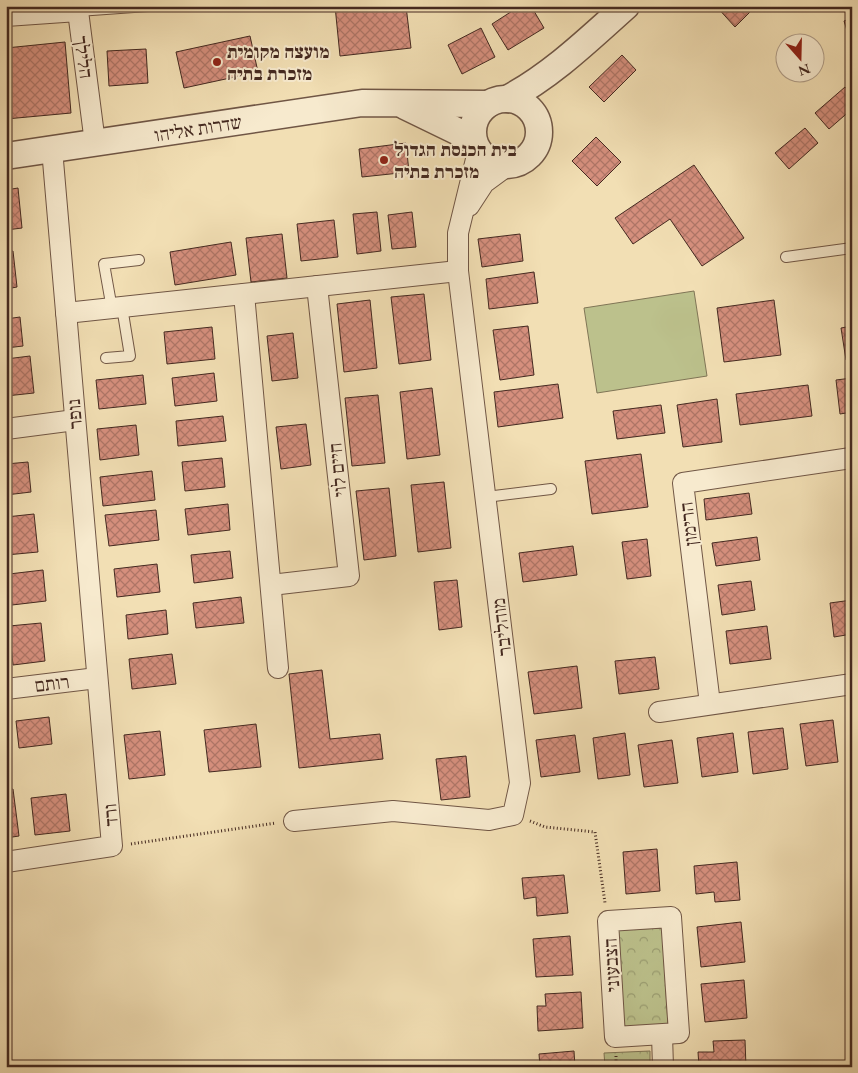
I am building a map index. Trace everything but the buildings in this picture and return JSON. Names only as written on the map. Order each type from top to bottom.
[{"type":"street","points":[[568,59],[555,77],[545,99],[538,123],[539,133],[533,152],[522,161],[507,166],[496,164],[486,159],[475,145],[475,119],[498,102],[532,85],[568,59],[626,6]]},
{"type":"street","name":"הלילך","points":[[6,16],[46,10],[78,11],[95,143]]},
{"type":"street","name":"שדרות אליהו","points":[[390,102],[404,105],[475,145]]},
{"type":"street","points":[[498,102],[526,106],[538,123]]},
{"type":"street","name":"שדרות אליהו","points":[[6,156],[362,103],[498,102]]},
{"type":"street","name":"מוהליבר","points":[[475,145],[458,233],[458,271],[520,783],[513,815]]},
{"type":"street","name":"נופר","points":[[52,149],[97,678]]},
{"type":"street","name":"מוהליבר","points":[[462,219],[484,183],[507,166]]},
{"type":"street","points":[[66,313],[458,271]]},
{"type":"street","name":"חיים לוי","points":[[271,584],[349,576],[317,286]]},
{"type":"street","points":[[244,294],[278,668]]},
{"type":"street","points":[[6,429],[75,420]]},
{"type":"street","name":"הרימון","points":[[710,704],[683,483],[851,458]]},
{"type":"street","name":"רותם","points":[[6,689],[97,678]]},
{"type":"street","name":"ורד","points":[[6,862],[112,846],[97,678]]},
{"type":"street","points":[[659,712],[852,684]]},
{"type":"street","points":[[294,821],[393,812],[489,820],[513,815]]},
{"type":"street","name":"הצבעוני","points":[[671,917],[678,1033],[662,1035],[615,1038],[608,921],[671,917]]},
{"type":"street","points":[[662,1035],[663,1067]]},
{"type":"lane","points":[[78,11],[148,6]]},
{"type":"lane","points":[[786,257],[852,248]]},
{"type":"lane","points":[[106,358],[130,356],[104,264],[139,260]]},
{"type":"lane","points":[[486,497],[551,489]]},
{"type":"path","points":[[513,815],[545,827],[595,832],[608,921]]},
{"type":"path","points":[[112,846],[294,821]]},
{"type":"green space","points":[[694,291],[707,376],[597,393],[584,308]]},
{"type":"green space","points":[[662,928],[668,1024],[624,1027],[618,930]]},
{"type":"green space","points":[[650,1051],[650,1067],[605,1067],[604,1053]]},
{"type":"place","name":"מועצה מקומית מזכרת בתיה","points":[[217,62]]},
{"type":"place","name":"בית הכנסת הגדול מזכרת בתיה","points":[[384,160]]}]
